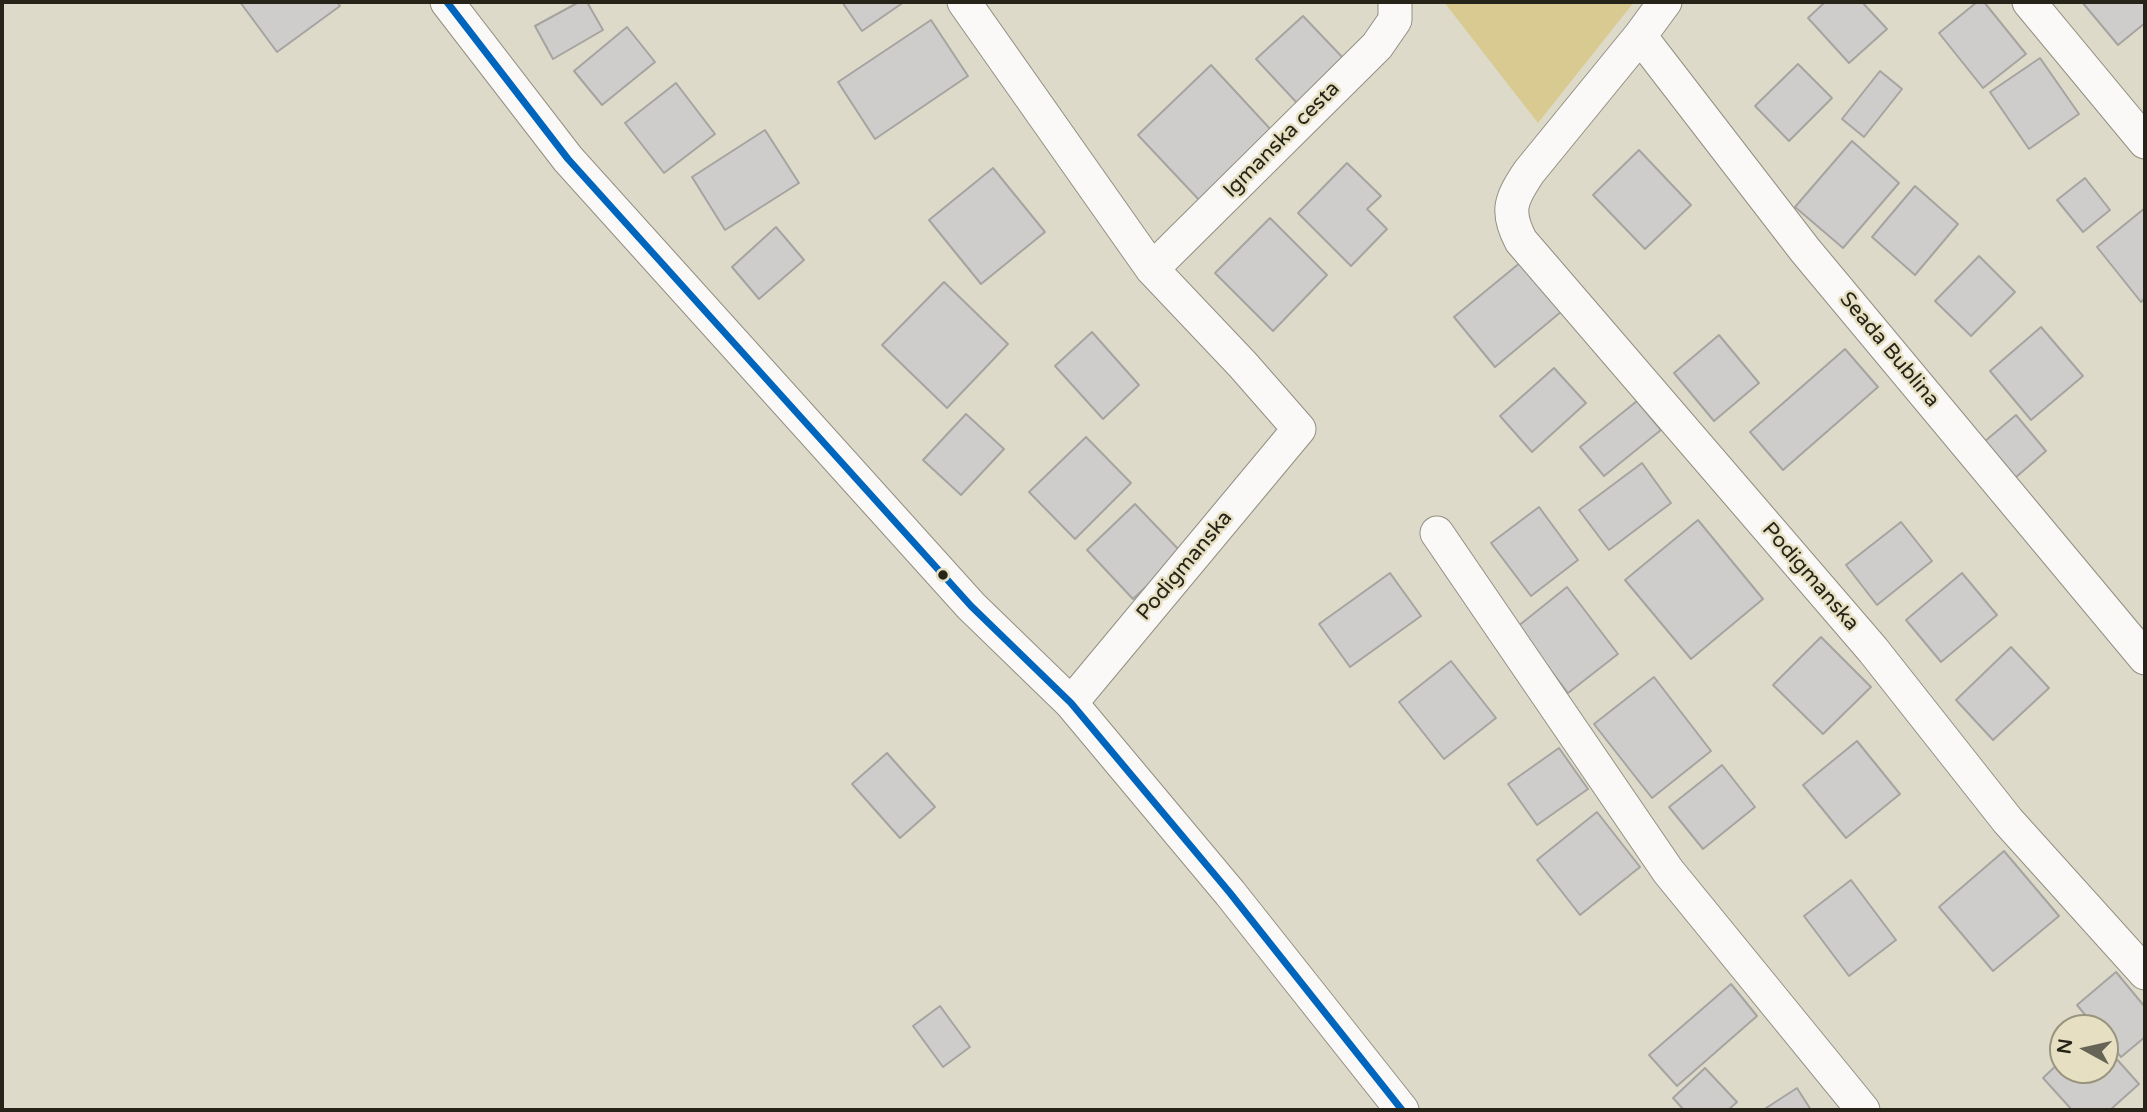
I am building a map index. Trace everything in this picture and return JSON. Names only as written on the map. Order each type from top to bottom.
[{"type":"street","points":[[447,2],[568,159],[971,606],[1071,704],[1230,893],[1402,1110]]},
{"type":"street","points":[[964,2],[1152,269]]},
{"type":"street","name":"Igmanska cesta","points":[[1152,269],[1377,46],[1395,20],[1395,2]]},
{"type":"street","points":[[1640,36],[1665,2]]},
{"type":"street","points":[[2029,2],[2145,142]]},
{"type":"street","name":"Podigmanska","points":[[1640,36],[1518,187],[1511,209],[1513,226],[1521,241],[1873,650],[2008,821],[2145,972]]},
{"type":"street","name":"Seada Bublina","points":[[1640,36],[1805,250],[2145,659]]},
{"type":"street","name":"Podigmanska","points":[[1071,704],[1299,429],[1152,269]]},
{"type":"street","points":[[1437,533],[1668,871],[1863,1110]]},
{"type":"shaded area","points":[[1444,2],[1634,2],[1538,123]]},
{"type":"building","points":[[240,2],[337,2],[340,6],[277,52]]},
{"type":"building","points":[[579,2],[587,2],[603,30],[553,59],[535,26]]},
{"type":"building","points":[[842,2],[904,2],[862,31]]},
{"type":"building","points":[[1825,2],[1862,2],[1887,29],[1849,63],[1808,18]]},
{"type":"building","points":[[1977,2],[1984,2],[2026,54],[1983,88],[1939,33]]},
{"type":"building","points":[[2082,2],[2145,2],[2145,23],[2118,45]]},
{"type":"building","points":[[1303,16],[1344,59],[1297,103],[1256,59]]},
{"type":"building","points":[[931,20],[968,76],[875,139],[838,82]]},
{"type":"building","points":[[627,27],[655,62],[602,105],[574,71]]},
{"type":"building","points":[[2040,58],[2079,114],[2029,149],[1990,92]]},
{"type":"building","points":[[1798,64],[1832,98],[1789,141],[1755,106]]},
{"type":"building","points":[[1211,65],[1273,132],[1200,201],[1138,135]]},
{"type":"building","points":[[1880,71],[1902,89],[1864,137],[1842,119]]},
{"type":"building","points":[[676,83],[715,134],[664,173],[625,123]]},
{"type":"building","points":[[765,130],[799,183],[725,230],[692,177]]},
{"type":"building","points":[[1852,141],[1899,183],[1843,248],[1795,207]]},
{"type":"building","points":[[1639,150],[1691,205],[1645,249],[1593,195]]},
{"type":"building","points":[[1347,163],[1381,196],[1367,209],[1387,229],[1351,266],[1298,213]]},
{"type":"building","points":[[993,168],[1045,232],[981,284],[929,220]]},
{"type":"building","points":[[2085,178],[2110,210],[2083,232],[2057,200]]},
{"type":"building","points":[[1915,186],[1958,224],[1915,275],[1872,237]]},
{"type":"building","points":[[2145,208],[2145,298],[2141,302],[2097,247]]},
{"type":"building","points":[[1270,218],[1327,275],[1273,331],[1215,273]]},
{"type":"building","points":[[776,227],[804,260],[759,299],[732,267]]},
{"type":"building","points":[[1979,256],[2015,292],[1971,336],[1935,301]]},
{"type":"building","points":[[1521,262],[1562,311],[1495,367],[1454,317]]},
{"type":"building","points":[[944,282],[1008,344],[947,408],[882,345]]},
{"type":"building","points":[[2041,327],[2083,376],[2031,420],[1990,371]]},
{"type":"building","points":[[1092,332],[1139,385],[1103,419],[1055,366]]},
{"type":"building","points":[[1719,335],[1759,383],[1714,421],[1674,373]]},
{"type":"building","points":[[1845,349],[1878,387],[1783,470],[1750,432]]},
{"type":"building","points":[[1554,368],[1586,403],[1532,452],[1500,416]]},
{"type":"building","points":[[1637,401],[1661,430],[1604,476],[1580,447]]},
{"type":"building","points":[[966,414],[1004,449],[961,495],[923,460]]},
{"type":"building","points":[[2016,415],[2046,451],[2015,478],[1984,442]]},
{"type":"building","points":[[1086,437],[1131,483],[1075,539],[1029,492]]},
{"type":"building","points":[[1642,463],[1671,503],[1609,550],[1579,510]]},
{"type":"building","points":[[1135,504],[1182,553],[1133,599],[1087,550]]},
{"type":"building","points":[[1539,507],[1578,560],[1531,596],[1491,543]]},
{"type":"building","points":[[1698,520],[1763,599],[1691,659],[1625,580]]},
{"type":"building","points":[[1901,522],[1932,561],[1877,605],[1846,565]]},
{"type":"building","points":[[1390,573],[1421,616],[1350,667],[1319,624]]},
{"type":"building","points":[[1962,573],[1997,615],[1941,662],[1906,620]]},
{"type":"building","points":[[1567,587],[1618,654],[1568,693],[1517,627]]},
{"type":"building","points":[[1821,637],[1871,687],[1823,734],[1773,685]]},
{"type":"building","points":[[2011,647],[2049,688],[1993,740],[1956,700]]},
{"type":"building","points":[[1451,661],[1496,718],[1444,759],[1399,702]]},
{"type":"building","points":[[1654,677],[1711,751],[1652,798],[1594,724]]},
{"type":"building","points":[[1857,741],[1900,794],[1846,838],[1803,785]]},
{"type":"building","points":[[1559,748],[1588,789],[1537,825],[1508,784]]},
{"type":"building","points":[[887,753],[935,807],[900,838],[852,784]]},
{"type":"building","points":[[1722,765],[1755,807],[1703,849],[1669,807]]},
{"type":"building","points":[[1597,812],[1640,867],[1580,915],[1537,860]]},
{"type":"building","points":[[2004,851],[2059,916],[1993,971],[1939,907]]},
{"type":"building","points":[[1851,880],[1896,940],[1849,976],[1804,916]]},
{"type":"building","points":[[2116,972],[2145,1007],[2145,1037],[2121,1057],[2119,1014],[2084,1014],[2077,1005]]},
{"type":"building","points":[[1731,984],[1757,1016],[1677,1086],[1649,1055]]},
{"type":"building","points":[[940,1006],[970,1047],[943,1067],[913,1026]]},
{"type":"building","points":[[2119,1062],[2139,1084],[2110,1110],[2072,1110],[2043,1078],[2049,1072],[2049,1084],[2119,1084]]},
{"type":"building","points":[[1705,1068],[1737,1102],[1728,1110],[1684,1110],[1673,1098]]},
{"type":"building","points":[[1797,1088],[1811,1110],[1763,1110]]},
{"type":"transit line","points":[[447,2],[568,159],[971,606],[1071,703],[1230,893],[1402,1110]]}]
